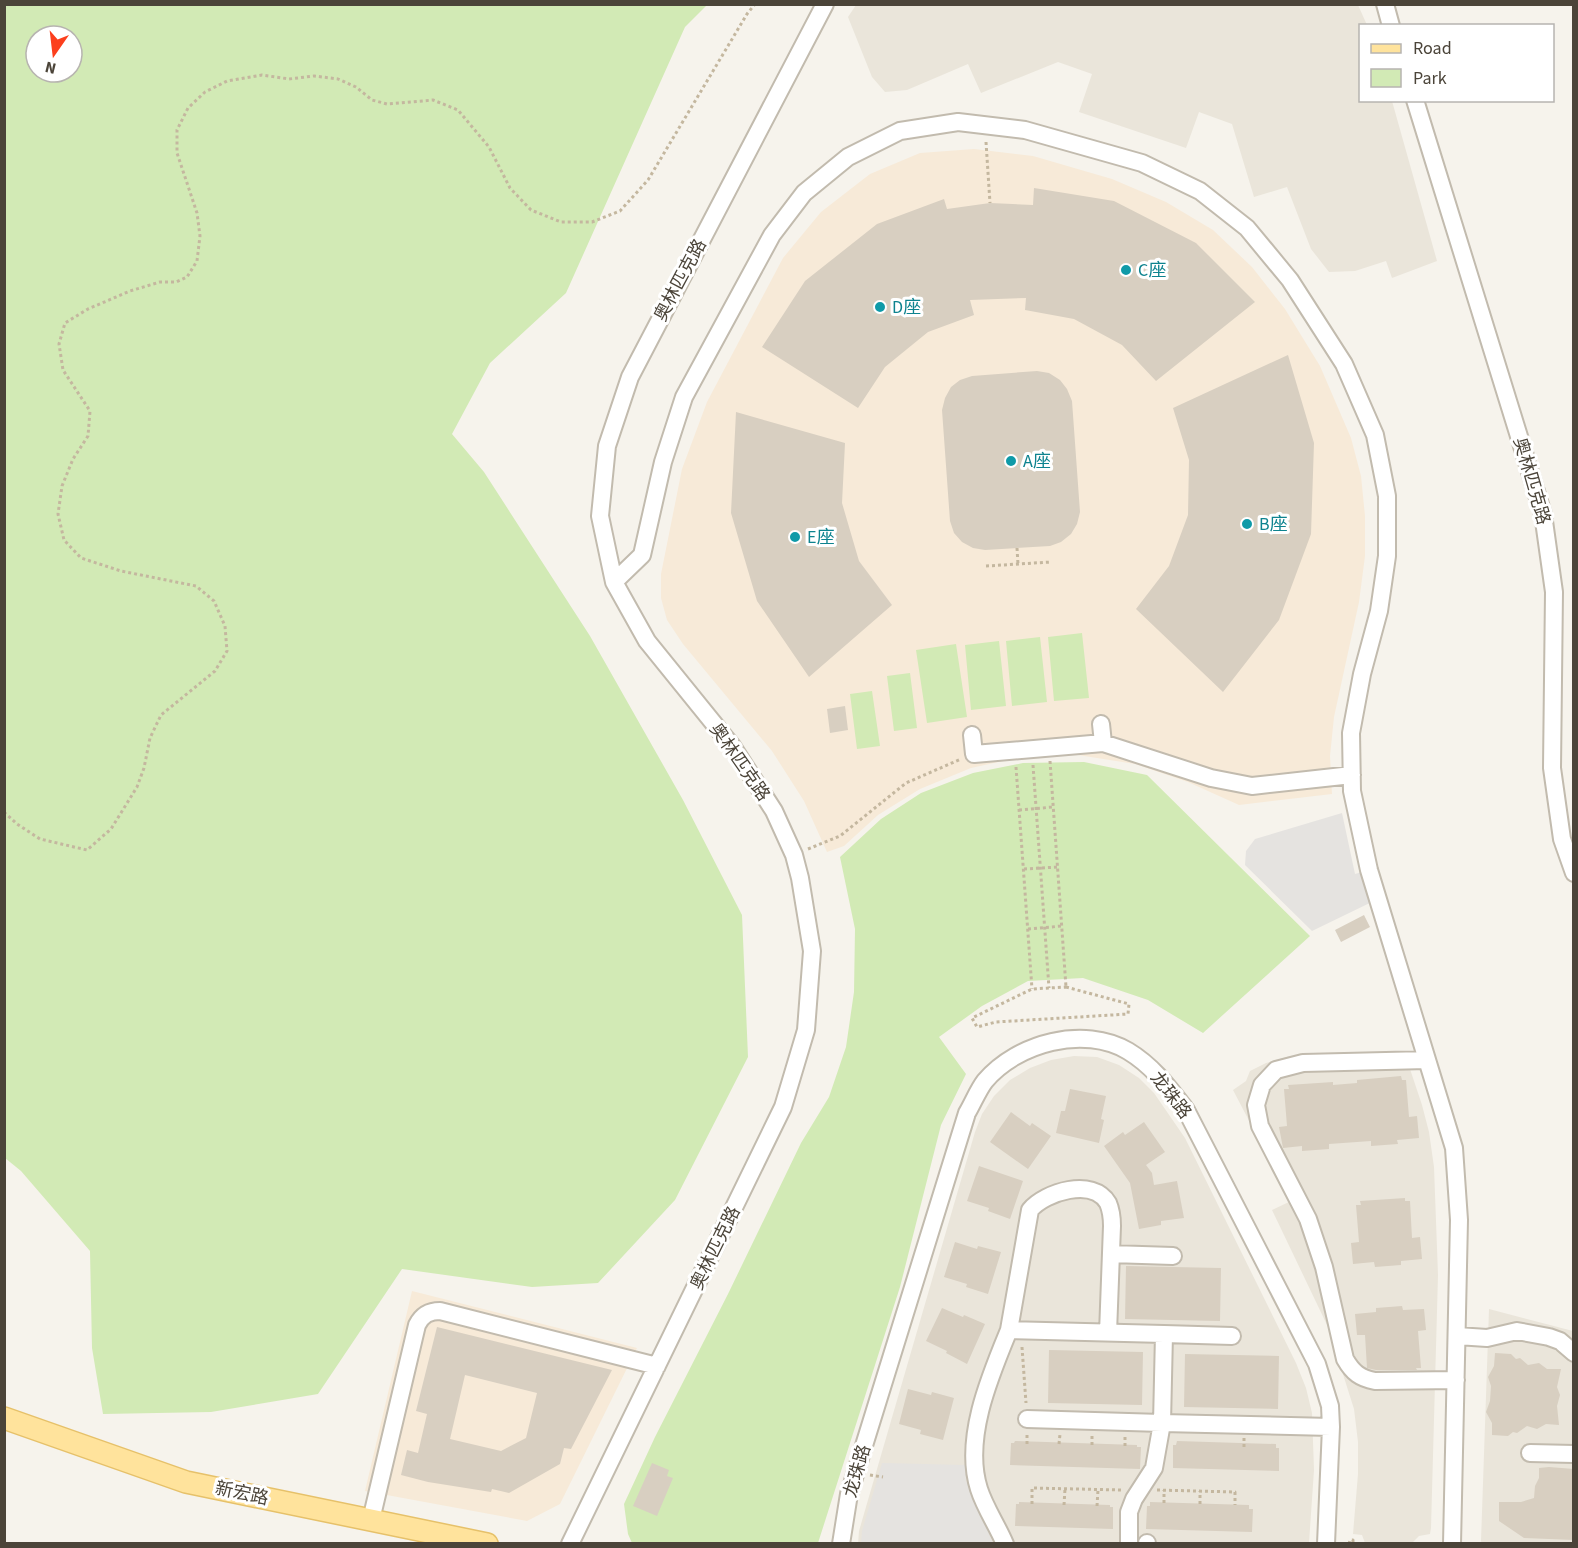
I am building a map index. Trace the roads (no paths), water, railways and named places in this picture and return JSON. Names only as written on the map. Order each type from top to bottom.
[{"type":"main road","name":"新宏路","points":[[4,1418],[186,1482],[487,1544]]},
{"type":"street","name":"奥林匹克路","points":[[570,1544],[783,1107],[806,1030],[812,951],[794,855],[774,811],[732,746],[646,641],[614,582],[600,516],[607,446],[630,377],[825,4]]},
{"type":"street","points":[[1385,4],[1390,24]]},
{"type":"street","name":"奥林匹克路","points":[[1416,102],[1544,514],[1554,592],[1552,768],[1562,839],[1574,873]]},
{"type":"street","points":[[614,582],[642,555],[663,462],[684,398],[772,235],[804,193],[848,157],[900,131],[957,122],[1025,130],[1142,163],[1200,191],[1247,228],[1290,280],[1344,364],[1375,435],[1387,496],[1387,556],[1379,611],[1362,674],[1351,733],[1352,791],[1369,870],[1454,1148],[1459,1220],[1452,1544]]},
{"type":"street","points":[[1101,724],[1103,743]]},
{"type":"street","points":[[972,735],[974,754],[1103,743],[1211,778],[1252,786],[1352,775]]},
{"type":"street","name":"龙珠路","points":[[841,1544],[849,1494],[967,1113],[985,1081],[1012,1059],[1037,1045],[1066,1040],[1095,1040],[1127,1050],[1159,1074],[1186,1110],[1317,1364],[1330,1406],[1332,1427],[1326,1544]]},
{"type":"street","points":[[1427,1060],[1302,1063],[1276,1070],[1262,1085],[1256,1105],[1260,1126],[1308,1219],[1324,1267],[1345,1359],[1353,1372],[1375,1381],[1456,1380]]},
{"type":"street","points":[[1005,1544],[979,1487],[975,1454],[978,1426],[984,1398],[1015,1331],[1030,1210],[1036,1203],[1055,1193],[1076,1189],[1095,1192],[1108,1203],[1111,1213],[1111,1254],[1108,1333]]},
{"type":"street","points":[[1111,1254],[1173,1256]]},
{"type":"street","points":[[371,1520],[417,1325],[423,1315],[428,1312],[440,1311],[657,1366]]},
{"type":"street","points":[[1015,1331],[1232,1336]]},
{"type":"street","points":[[1487,1338],[1517,1331],[1533,1333],[1560,1341],[1574,1353]]},
{"type":"street","points":[[1129,1544],[1129,1512],[1154,1468],[1162,1423],[1164,1334]]},
{"type":"street","points":[[1457,1336],[1487,1338],[1507,1344]]},
{"type":"street","points":[[1027,1426],[1162,1423],[1332,1427]]},
{"type":"street","points":[[1530,1453],[1574,1454]]},
{"type":"place","name":"C座","points":[[1126,270]]},
{"type":"place","name":"D座","points":[[880,307]]},
{"type":"place","name":"A座","points":[[1011,461]]},
{"type":"place","name":"B座","points":[[1247,524]]},
{"type":"place","name":"E座","points":[[795,537]]}]
